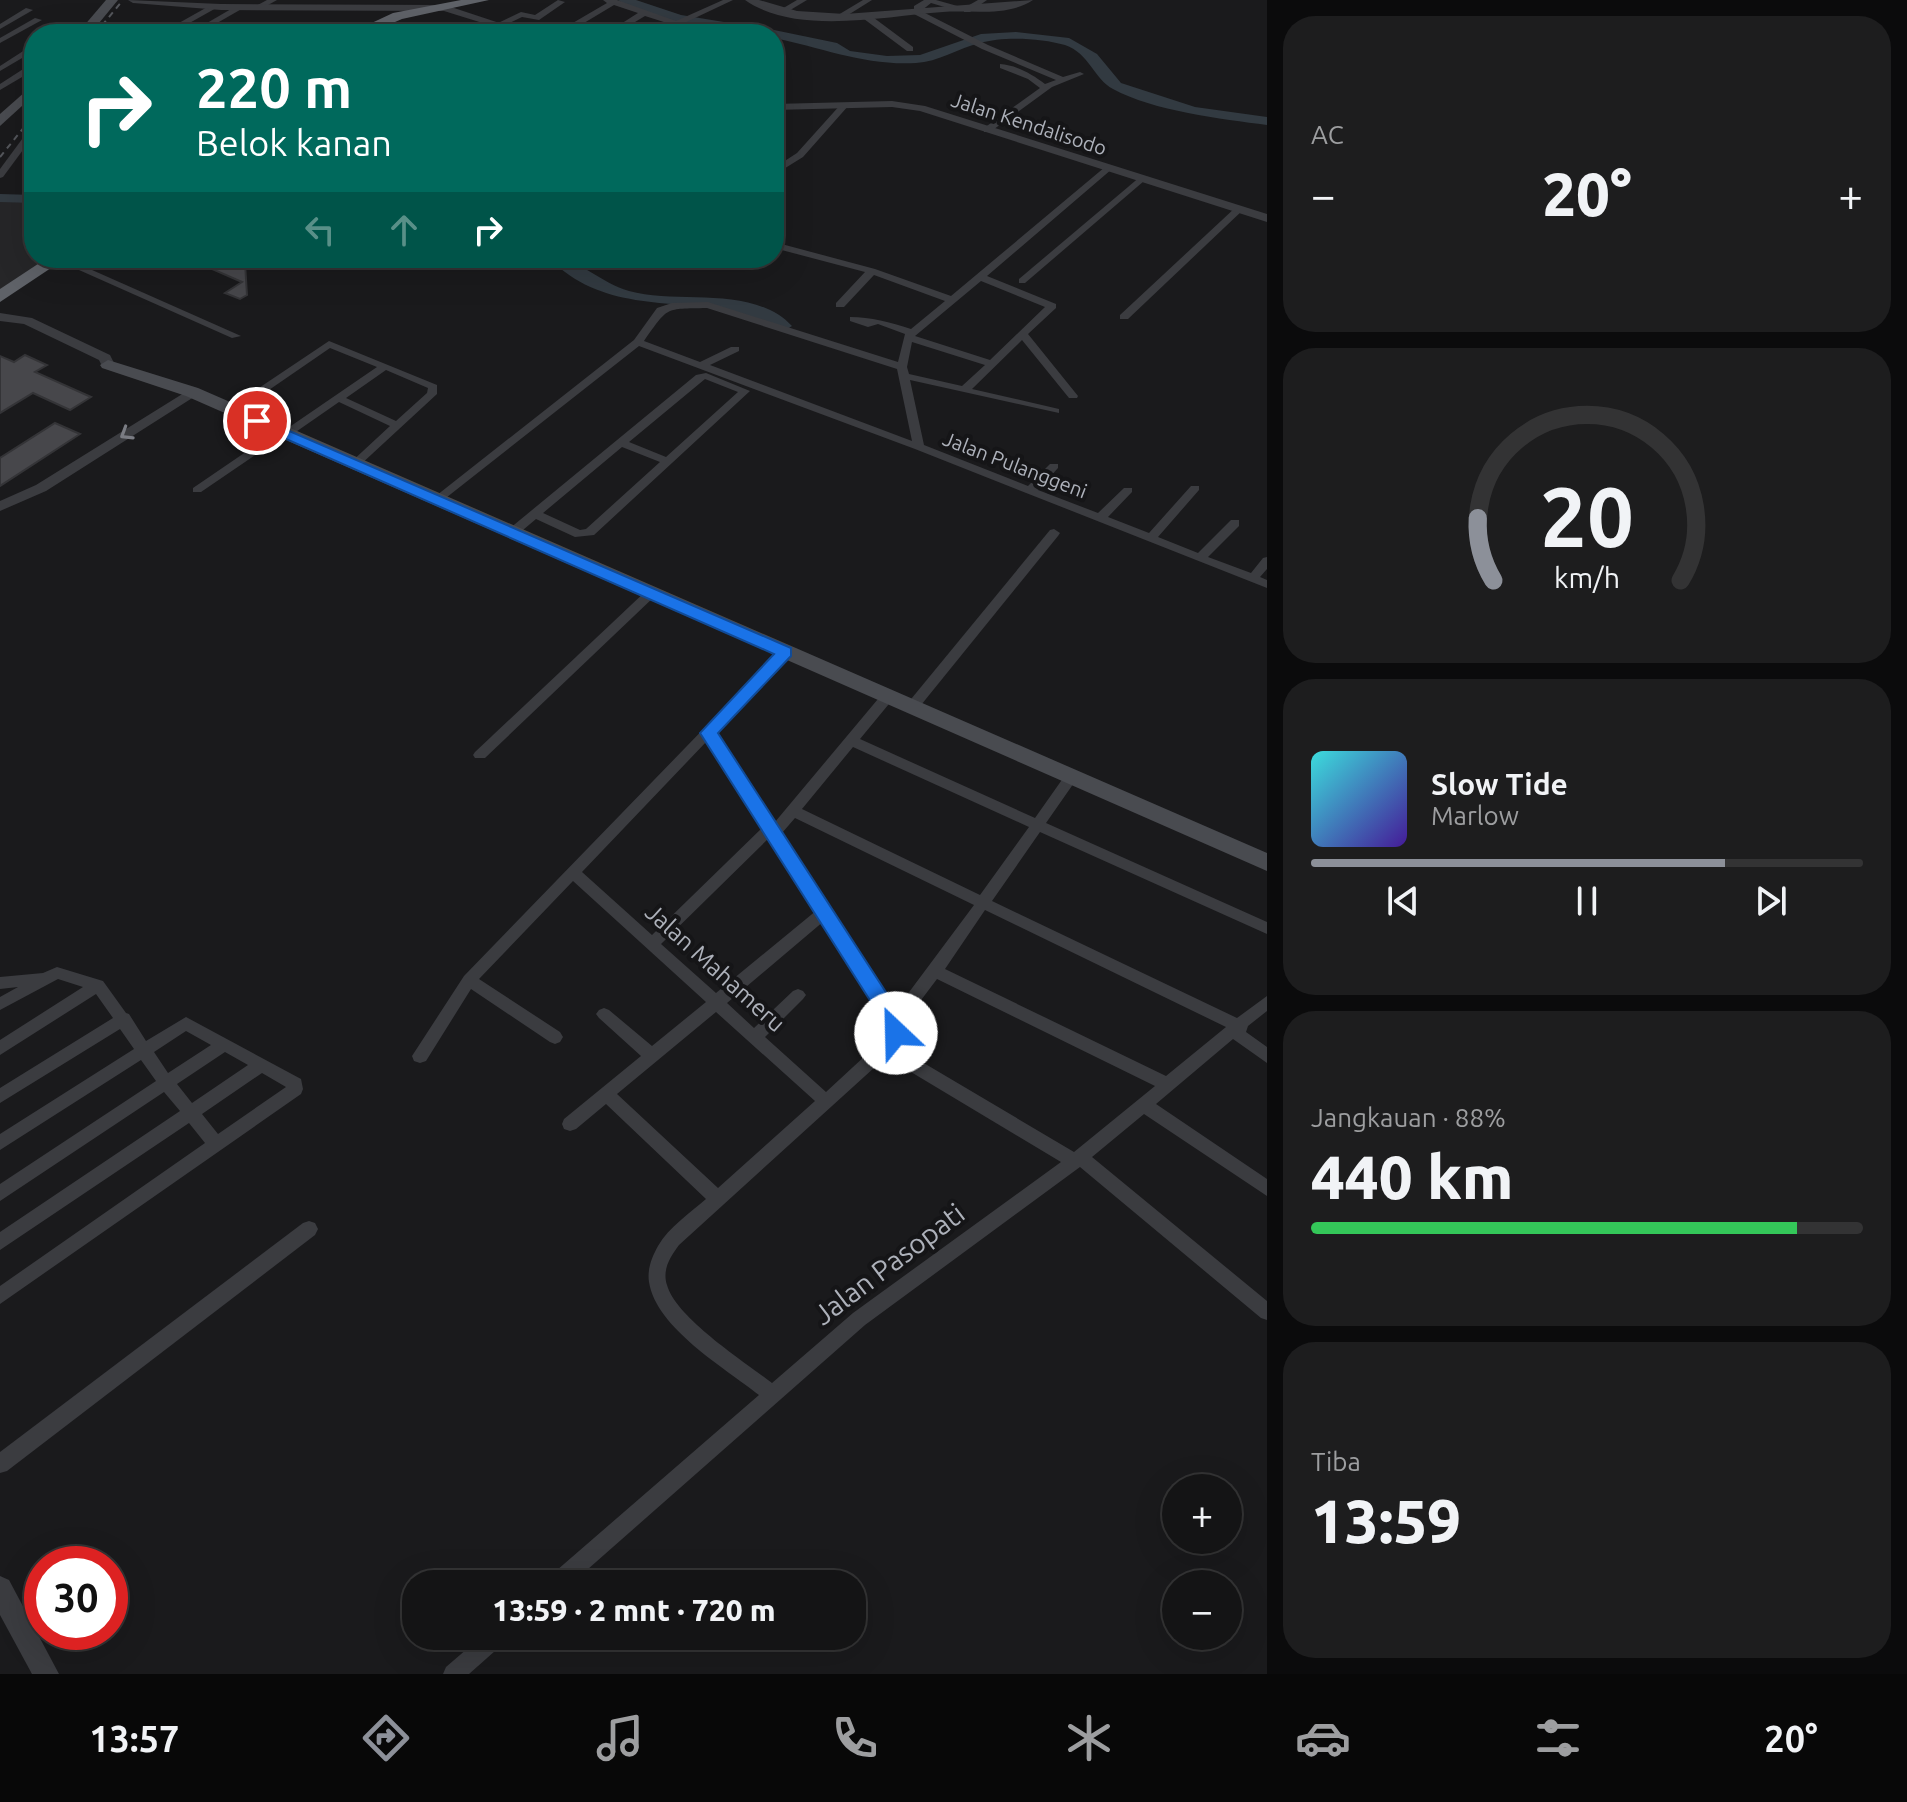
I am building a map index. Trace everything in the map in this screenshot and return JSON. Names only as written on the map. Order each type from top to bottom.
[{"type":"highway","points":[[370,24],[386,13],[482,0]]},
{"type":"highway","points":[[0,297],[42,268]]},
{"type":"main road","points":[[0,122],[24,98]]},
{"type":"main road","points":[[108,365],[192,392],[1267,862]]},
{"type":"street","points":[[133,0],[217,7],[239,4],[386,13]]},
{"type":"street","points":[[258,7],[273,0]]},
{"type":"street","points":[[744,0],[779,13],[837,18],[962,9],[993,11],[1028,0]]},
{"type":"street","points":[[779,13],[803,0]]},
{"type":"street","points":[[837,18],[868,0]]},
{"type":"street","points":[[917,12],[917,8],[930,0],[962,9],[983,0]]},
{"type":"street","points":[[577,24],[611,1],[644,13],[682,21]]},
{"type":"street","points":[[676,24],[725,1]]},
{"type":"street","points":[[536,18],[561,2]]},
{"type":"street","points":[[208,24],[239,4]]},
{"type":"street","points":[[450,4],[488,24]]},
{"type":"street","points":[[182,24],[217,7]]},
{"type":"street","points":[[0,27],[29,10]]},
{"type":"street","points":[[917,12],[985,47],[1061,79]]},
{"type":"street","points":[[626,24],[644,13]]},
{"type":"street","points":[[505,24],[520,14],[552,23]]},
{"type":"street","points":[[867,17],[910,49]]},
{"type":"street","points":[[31,24],[38,20]]},
{"type":"street","points":[[0,41],[24,28]]},
{"type":"street","points":[[0,69],[24,54]]},
{"type":"street","points":[[991,71],[1016,60]]},
{"type":"street","points":[[1003,66],[1031,77],[1045,88]]},
{"type":"street","points":[[0,88],[24,72]]},
{"type":"street","points":[[987,130],[1045,88],[1061,79],[1080,74]]},
{"type":"street","points":[[784,165],[800,155],[845,105]]},
{"type":"street","name":"Jalan Kendalisodo","points":[[784,107],[913,106],[1267,218]]},
{"type":"street","points":[[0,175],[24,143]]},
{"type":"street","points":[[910,335],[1108,169]]},
{"type":"street","points":[[1022,281],[1141,179]]},
{"type":"street","points":[[1124,317],[1239,209]]},
{"type":"street","points":[[784,248],[872,271],[952,300]]},
{"type":"street","points":[[80,268],[236,336]]},
{"type":"street","points":[[840,305],[872,271]]},
{"type":"street","points":[[966,388],[1051,304],[981,277]]},
{"type":"street","points":[[438,499],[638,342],[661,310],[672,306],[708,305],[904,373],[1055,411]]},
{"type":"street","points":[[854,319],[867,324],[878,321],[990,363]]},
{"type":"street","points":[[12,321],[93,364],[108,365]]},
{"type":"street","points":[[1023,334],[1073,396]]},
{"type":"street","name":"Jalan Pulanggeni","points":[[910,335],[904,373],[919,447],[1267,584]]},
{"type":"street","points":[[638,342],[919,447]]},
{"type":"street","points":[[233,410],[329,344],[435,389],[355,464]]},
{"type":"street","points":[[702,365],[735,349]]},
{"type":"street","points":[[197,490],[385,366]]},
{"type":"street","points":[[746,382],[760,369]]},
{"type":"street","points":[[513,532],[702,376],[744,390],[743,396],[585,534],[535,514]]},
{"type":"street","points":[[0,506],[41,488],[192,392]]},
{"type":"street","points":[[338,398],[397,425]]},
{"type":"street","points":[[622,443],[669,462]]},
{"type":"street","points":[[1031,490],[1054,466]]},
{"type":"street","points":[[1152,537],[1195,488]]},
{"type":"street","points":[[1100,518],[1128,490]]},
{"type":"street","points":[[1201,557],[1235,523]]},
{"type":"street","points":[[912,707],[1054,533]]},
{"type":"street","points":[[1253,578],[1267,561]]},
{"type":"street","points":[[480,755],[651,593]]},
{"type":"street","points":[[420,1056],[469,980],[785,652]]},
{"type":"street","points":[[652,944],[793,811],[888,696]]},
{"type":"street","points":[[709,733],[826,911],[895,1023],[896,1033],[885,1048],[673,1239],[660,1256],[658,1288],[675,1314],[771,1393]]},
{"type":"street","points":[[852,741],[1267,928]]},
{"type":"street","points":[[895,1023],[985,903],[1035,825],[1071,777]]},
{"type":"street","points":[[793,811],[1237,1029],[1267,1056]]},
{"type":"street","name":"Jalan Mahameru","points":[[574,874],[824,1100]]},
{"type":"street","points":[[570,1124],[650,1054],[826,911]]},
{"type":"street","points":[[935,971],[1167,1084]]},
{"type":"street","points":[[0,983],[61,973],[98,985],[167,1084],[217,1145]]},
{"type":"street","points":[[0,1004],[46,977]]},
{"type":"street","points":[[469,980],[555,1037]]},
{"type":"street","points":[[0,1048],[98,985]]},
{"type":"street","points":[[756,1036],[798,995]]},
{"type":"street","name":"Jalan Pasopati","points":[[572,1570],[859,1319],[1077,1159],[1267,1002]]},
{"type":"street","points":[[604,1014],[650,1054]]},
{"type":"street","points":[[0,1096],[124,1019]]},
{"type":"street","points":[[0,1143],[186,1023],[295,1084],[295,1089],[0,1296]]},
{"type":"street","points":[[0,1193],[223,1045]]},
{"type":"street","points":[[885,1048],[1077,1159],[1267,1312]]},
{"type":"street","points":[[0,1242],[261,1065]]},
{"type":"street","points":[[605,1093],[717,1198]]},
{"type":"street","points":[[1144,1105],[1267,1188]]},
{"type":"street","points":[[0,1464],[309,1229]]},
{"type":"street","points":[[2,1600],[46,1674]]},
{"type":"street","points":[[453,1674],[481,1650]]},
{"type":"shaded area","points":[[0,200],[24,201],[24,268],[35,268],[0,290]]},
{"type":"building","points":[[210,268],[245,268],[247,295],[240,299],[225,293],[242,282]]},
{"type":"building","points":[[25,355],[47,365],[35,372],[91,397],[70,410],[33,393],[0,413],[0,356],[14,362]]},
{"type":"building","points":[[55,423],[80,434],[0,486],[0,458]]},
{"type":"waterway","points":[[624,0],[679,18],[714,24]]},
{"type":"waterway","points":[[784,36],[833,46],[847,54],[887,60],[921,59],[981,38],[1016,36],[1069,42],[1093,57],[1116,86],[1193,111],[1267,121]]},
{"type":"waterway","points":[[0,198],[24,199]]},
{"type":"waterway","points":[[574,268],[624,295],[730,306],[767,316],[784,326]]},
{"type":"railway","points":[[103,24],[123,0]]},
{"type":"railway","points":[[0,157],[24,127]]},
{"type":"route","points":[[257,421],[785,652],[709,733],[831,919],[895,1023],[896,1033]]}]
